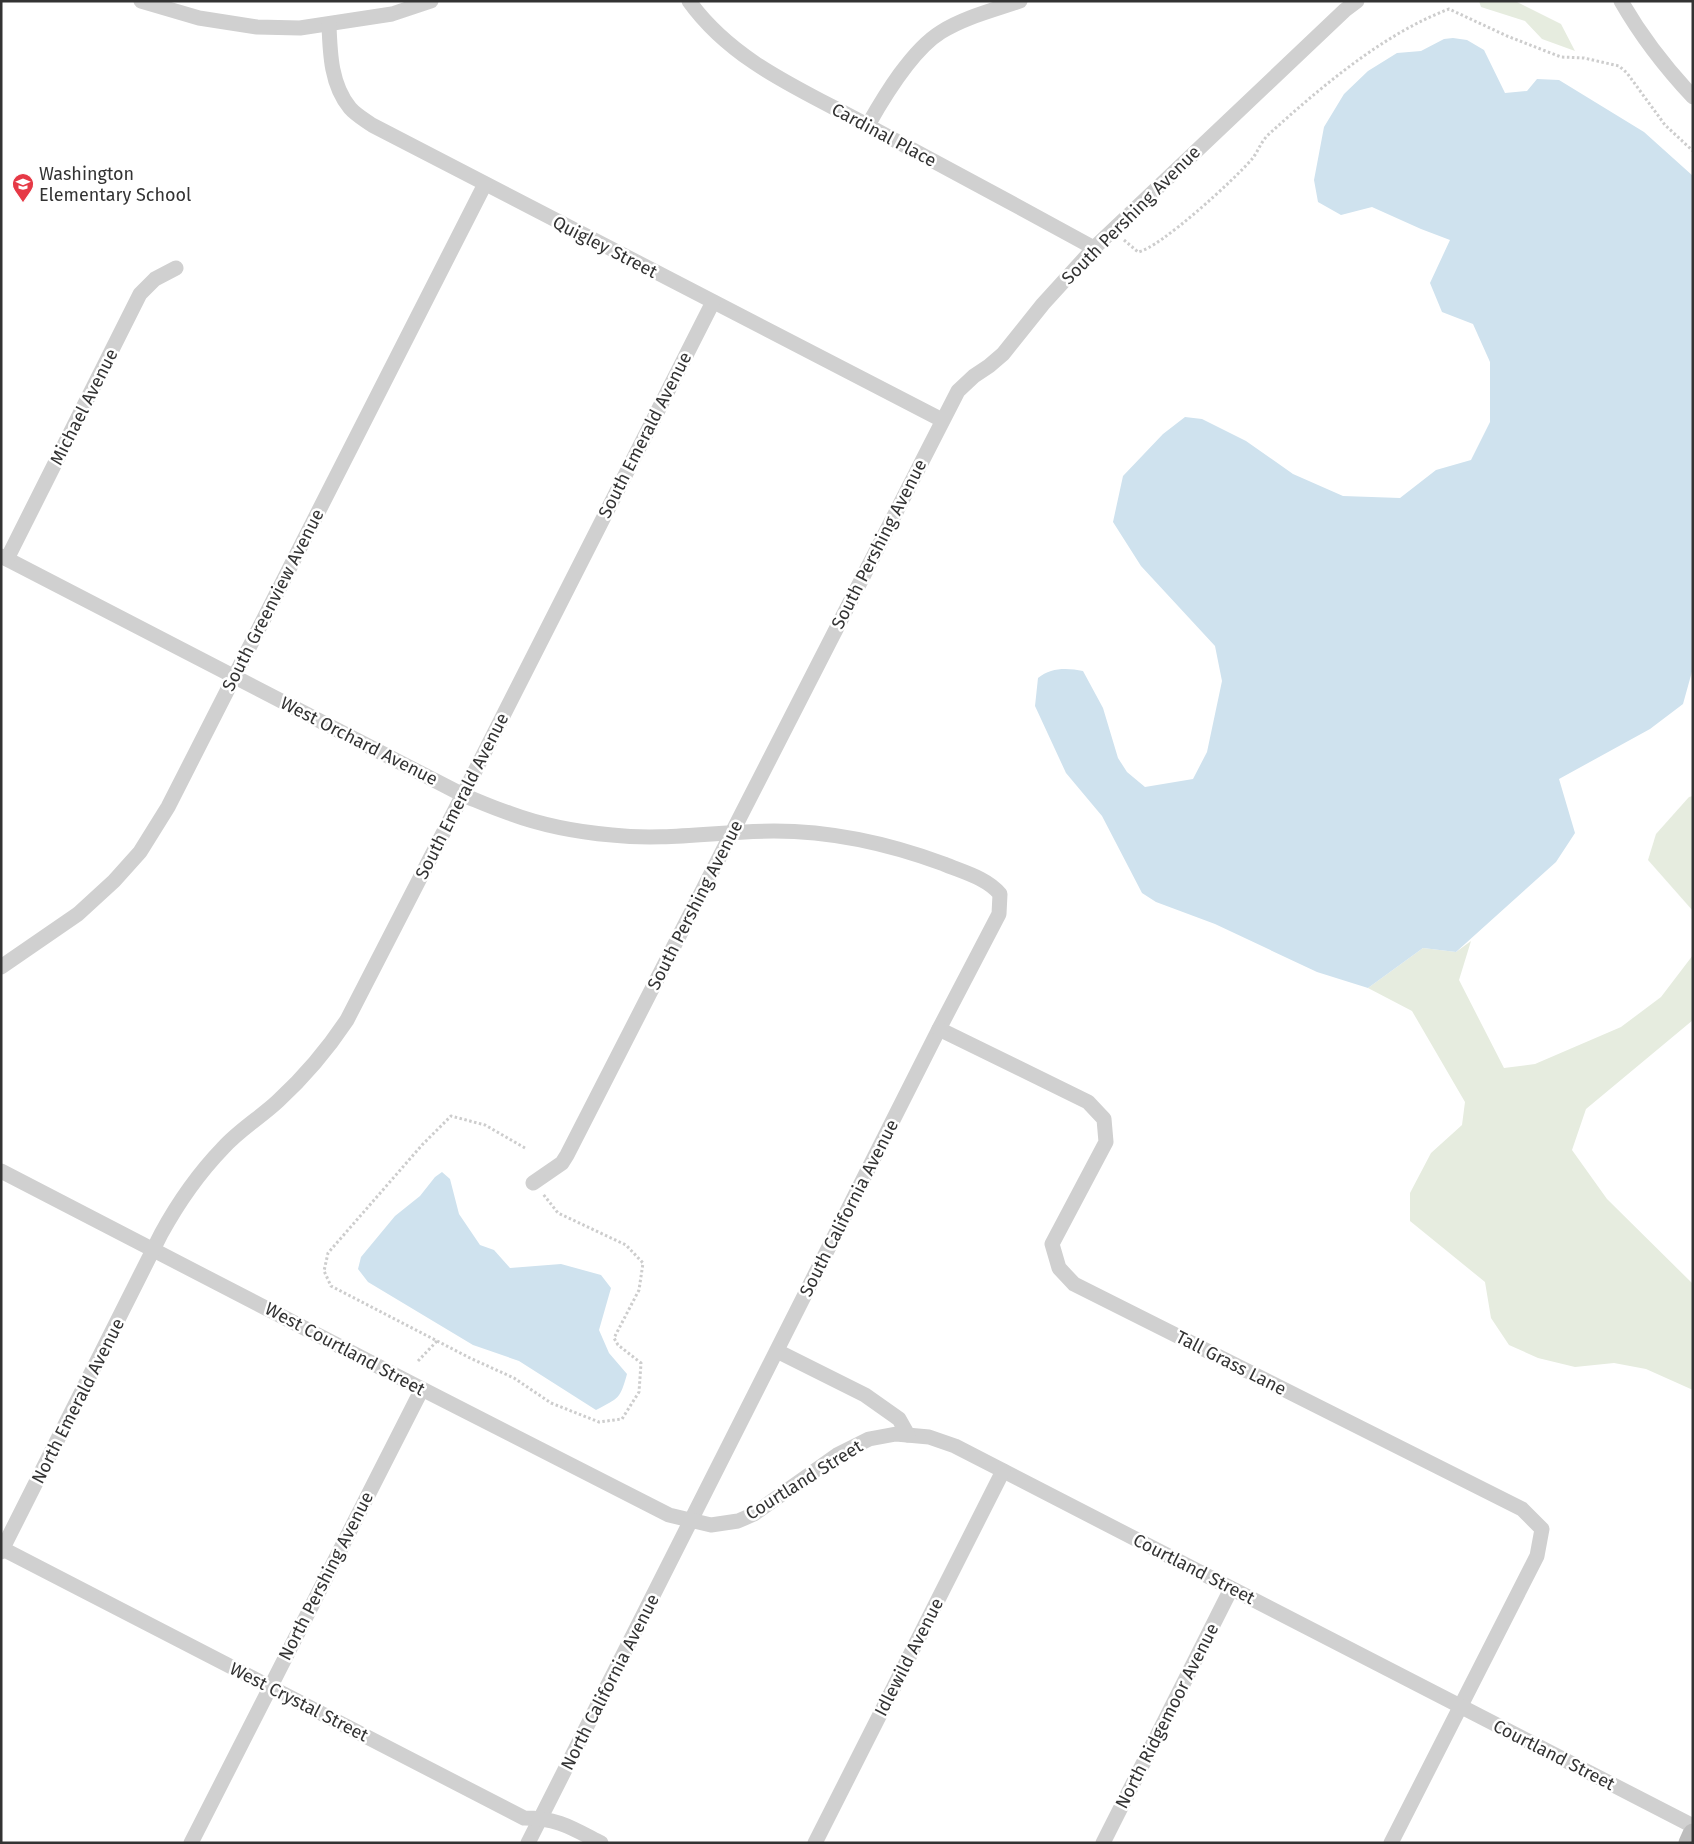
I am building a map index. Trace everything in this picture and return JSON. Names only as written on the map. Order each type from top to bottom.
[{"type":"main road","points":[[1689,1843],[1693,1834]]},
{"type":"street","points":[[141,1],[199,18],[257,27],[300,28],[392,14],[431,1]]},
{"type":"street","name":"Cardinal Place","points":[[689,1],[719,36],[749,60],[786,83],[868,125],[1094,248]]},
{"type":"street","points":[[868,125],[916,53],[927,42],[962,21],[1020,1]]},
{"type":"street","name":"South Pershing Avenue","points":[[533,1183],[562,1162],[567,1155],[958,391],[1003,354],[1043,304],[1094,248],[1338,16],[1357,1]]},
{"type":"street","points":[[1620,1],[1640,33],[1674,77],[1693,97]]},
{"type":"street","name":"Quigley Street","points":[[328,25],[329,46],[335,82],[351,109],[372,125],[942,420]]},
{"type":"street","name":"South Greenview Avenue","points":[[1,966],[78,914],[114,881],[140,852],[168,807],[485,184]]},
{"type":"street","name":"Michael Avenue","points":[[4,558],[140,294],[155,279],[176,268]]},
{"type":"street","name":"South Emerald Avenue","points":[[154,1249],[163,1229],[189,1186],[224,1146],[278,1101],[307,1072],[336,1037],[347,1020],[712,302]]},
{"type":"street","name":"West Orchard Avenue","points":[[4,558],[463,794],[510,813],[578,831],[614,835],[650,837],[691,836],[775,831],[823,834],[870,842],[923,857],[969,874],[994,887],[1000,894]]},
{"type":"street","name":"South California Avenue","points":[[691,1521],[939,1028],[999,914],[1000,894]]},
{"type":"street","name":"Tall Grass Lane","points":[[939,1028],[1088,1102],[1104,1119],[1106,1142],[1052,1244],[1059,1268],[1074,1284],[1522,1509],[1542,1529],[1536,1556],[1460,1706]]},
{"type":"street","name":"West Courtland Street","points":[[1,1171],[422,1390],[669,1515],[691,1521]]},
{"type":"street","name":"North Emerald Avenue","points":[[2,1549],[154,1249]]},
{"type":"street","points":[[777,1350],[866,1396],[899,1419],[908,1435]]},
{"type":"street","name":"North Pershing Avenue","points":[[191,1843],[422,1390]]},
{"type":"street","name":"Courtland Street","points":[[691,1521],[711,1525],[738,1521],[754,1514],[837,1455],[869,1438],[896,1434],[929,1436],[955,1446],[1693,1826]]},
{"type":"street","name":"Idlewild Avenue","points":[[815,1843],[1003,1471]]},
{"type":"street","name":"North California Avenue","points":[[528,1843],[691,1521]]},
{"type":"street","name":"West Crystal Street","points":[[2,1549],[524,1818],[541,1818],[561,1822],[601,1843]]},
{"type":"street","name":"North Ridgemoor Avenue","points":[[1103,1843],[1231,1588]]},
{"type":"street","points":[[1391,1843],[1460,1706]]},
{"type":"path","points":[[1123,239],[1138,252],[1143,251],[1170,234],[1253,159],[1267,135],[1364,55],[1428,18],[1450,9],[1507,36],[1561,57],[1584,58],[1619,66],[1628,73],[1665,125],[1693,151]]},
{"type":"path","points":[[525,1148],[485,1124],[451,1116],[422,1145],[328,1253],[324,1271],[331,1286],[437,1341],[514,1378],[551,1403],[600,1422],[622,1419],[639,1392],[642,1363],[618,1345],[614,1338],[639,1290],[643,1264],[626,1245],[558,1212],[533,1183]]},
{"type":"path","points":[[418,1361],[437,1341]]},
{"type":"shaded area","points":[[1479,1],[1515,1],[1561,24],[1575,51],[1542,39],[1525,21],[1481,7]]},
{"type":"shaded area","points":[[1693,796],[1693,911],[1648,860],[1656,834],[1689,797]]},
{"type":"shaded area","points":[[1471,941],[1459,980],[1504,1068],[1535,1064],[1621,1027],[1661,997],[1693,955],[1693,1020],[1586,1109],[1572,1150],[1607,1199],[1693,1284],[1693,1390],[1646,1369],[1614,1363],[1575,1367],[1538,1358],[1509,1345],[1491,1318],[1485,1282],[1410,1221],[1410,1193],[1431,1153],[1462,1125],[1465,1102],[1412,1011],[1368,988],[1423,948],[1456,952]]},
{"type":"water","points":[[1444,39],[1467,40],[1484,50],[1505,93],[1527,91],[1537,79],[1559,80],[1644,132],[1693,176],[1693,668],[1683,704],[1650,729],[1559,779],[1575,833],[1556,862],[1456,952],[1423,948],[1368,988],[1317,972],[1215,924],[1156,902],[1142,893],[1102,816],[1066,773],[1035,706],[1038,678],[1043,674],[1060,669],[1083,671],[1103,708],[1118,758],[1127,772],[1145,787],[1193,779],[1207,752],[1222,681],[1215,646],[1141,566],[1113,522],[1123,476],[1163,434],[1185,417],[1202,419],[1246,441],[1293,474],[1343,496],[1400,498],[1436,470],[1471,460],[1490,422],[1490,362],[1473,324],[1442,312],[1430,283],[1450,240],[1372,207],[1341,215],[1318,202],[1314,180],[1324,127],[1344,94],[1368,71],[1397,53],[1421,51]]},
{"type":"water","points":[[442,1172],[450,1179],[459,1214],[480,1245],[494,1250],[510,1268],[561,1264],[601,1275],[611,1288],[599,1330],[609,1353],[627,1374],[618,1397],[596,1410],[519,1361],[473,1345],[368,1282],[358,1269],[361,1257],[395,1216],[420,1196],[435,1177]]},
{"type":"place","name":"Washington Elementary School","points":[[23,203]]}]
